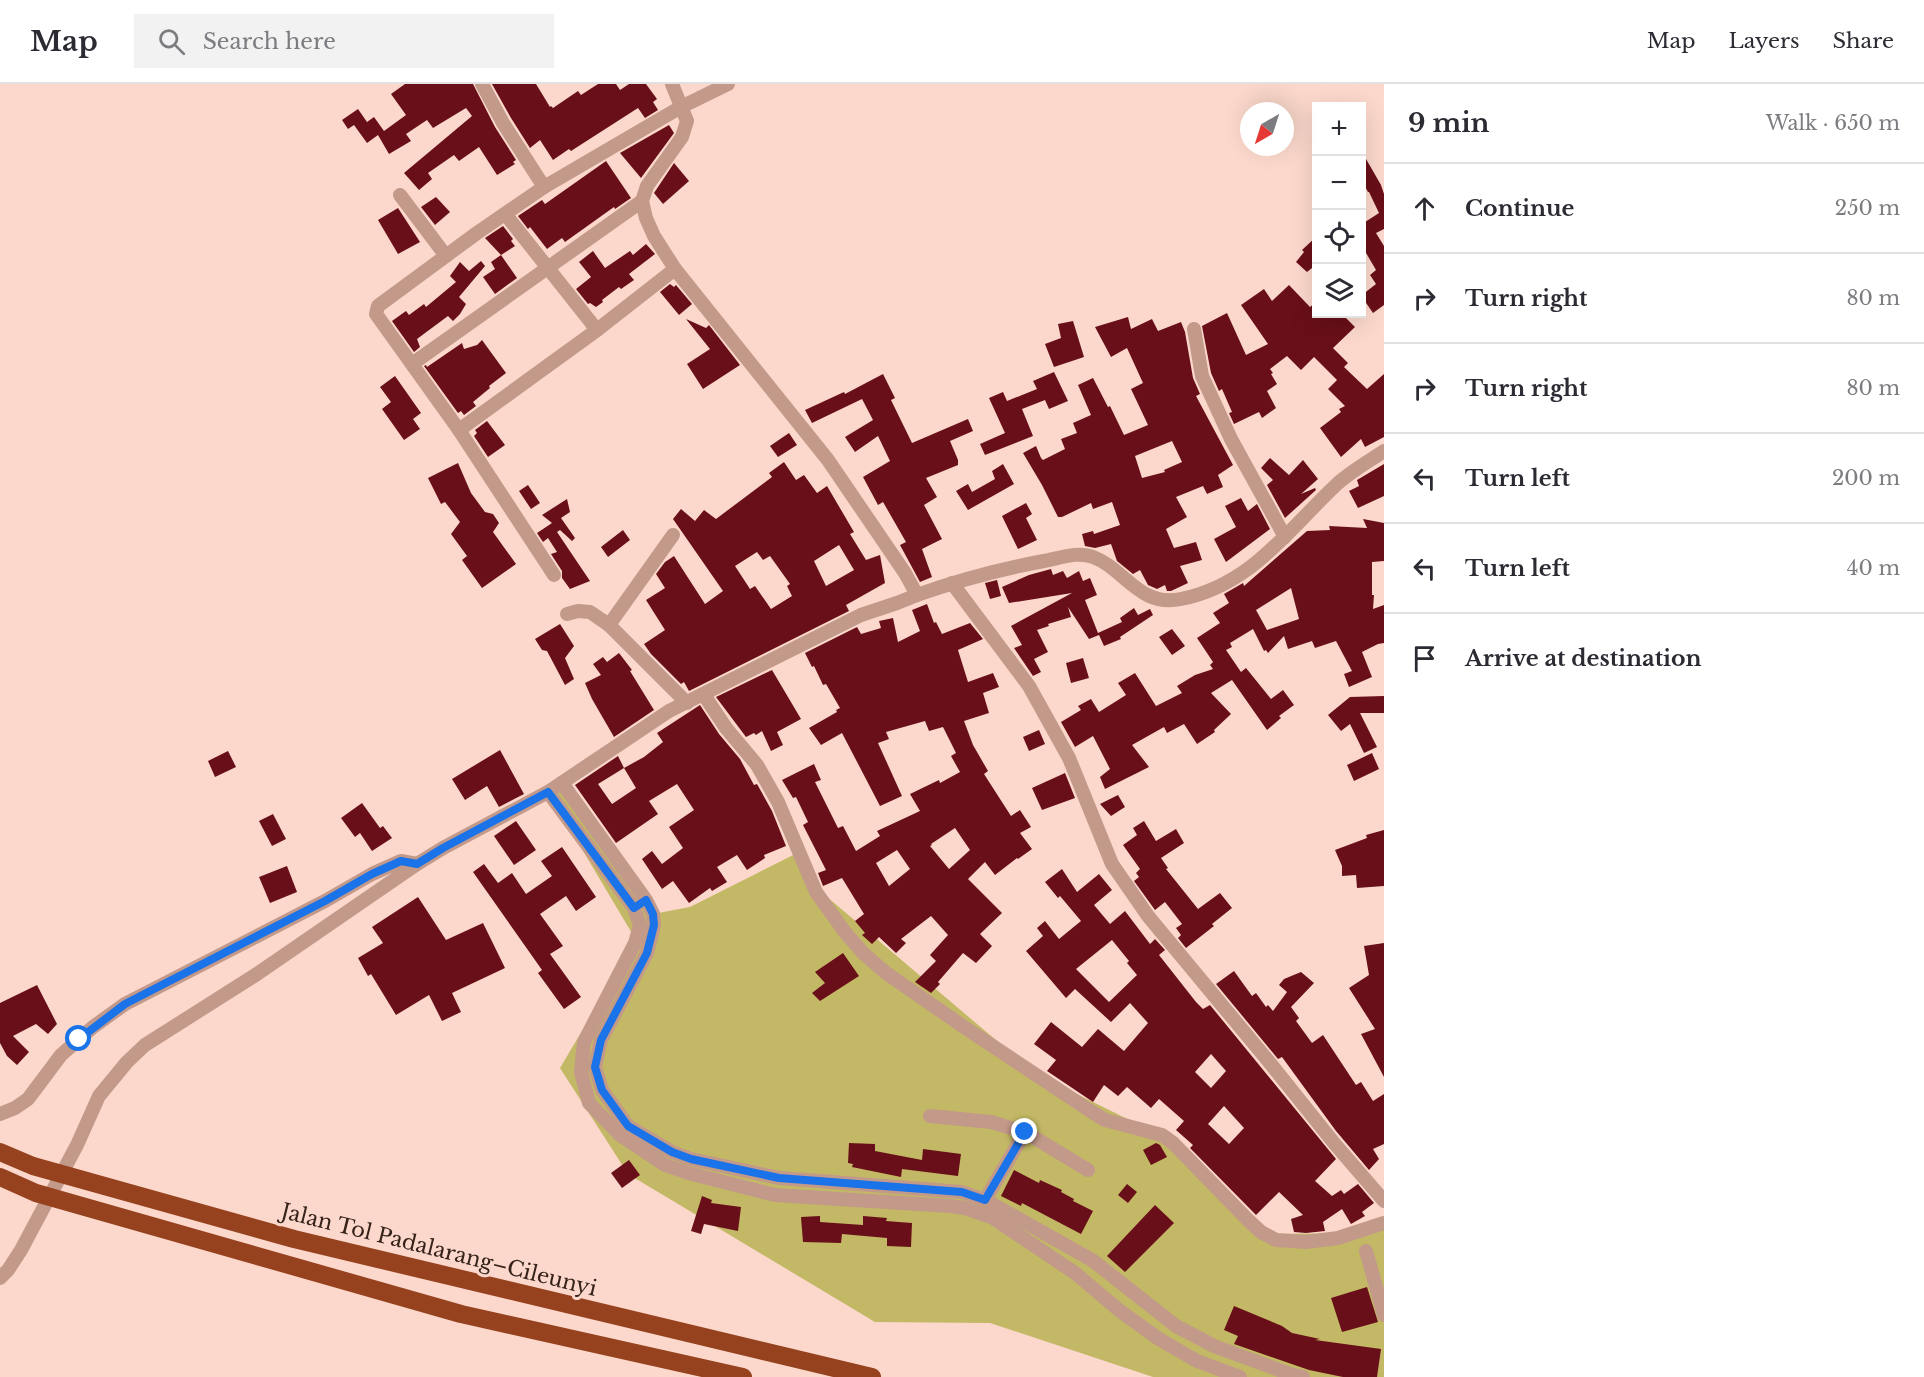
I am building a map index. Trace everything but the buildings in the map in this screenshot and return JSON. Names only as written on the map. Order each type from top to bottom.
[{"type":"highway","name":"Jalan Tol Padalarang–Cileunyi","points":[[0,1152],[33,1166],[294,1239],[872,1377]]},
{"type":"highway","points":[[0,1177],[36,1193]]},
{"type":"highway","points":[[0,1188],[36,1193],[461,1314],[743,1377]]},
{"type":"street","points":[[482,84],[503,123],[544,187]]},
{"type":"street","points":[[672,84],[687,121],[682,137],[647,186],[642,201],[654,236],[675,269],[828,460],[917,595]]},
{"type":"street","points":[[554,575],[459,430],[384,327],[376,310],[378,306],[446,256],[544,187],[681,107],[728,84]]},
{"type":"street","points":[[400,195],[446,256]]},
{"type":"street","points":[[412,364],[642,201]]},
{"type":"street","points":[[506,214],[597,330]]},
{"type":"street","points":[[459,430],[597,330],[675,269]]},
{"type":"street","points":[[1194,329],[1202,376],[1231,439],[1285,537]]},
{"type":"street","points":[[0,1278],[8,1270],[31,1231],[77,1145],[99,1096],[127,1062],[145,1045],[257,974],[417,864],[548,792],[669,711],[861,615],[952,583],[998,570],[1079,554],[1094,557],[1150,596],[1172,601],[1200,594],[1247,571],[1285,537],[1337,483],[1384,451]]},
{"type":"street","points":[[609,625],[673,535]]},
{"type":"street","points":[[952,583],[1029,686],[1069,758],[1112,864],[1148,916],[1384,1202]]},
{"type":"street","points":[[567,614],[578,611],[590,612],[609,625],[687,703]]},
{"type":"street","points":[[704,695],[726,728],[757,765],[773,793],[816,892],[857,946],[886,973],[1106,1120],[1162,1135],[1173,1143],[1261,1232],[1276,1240],[1306,1242],[1338,1238],[1384,1223]]},
{"type":"street","points":[[562,783],[646,900],[653,914],[654,925],[647,953],[601,1040],[595,1067],[602,1090],[628,1126],[672,1152],[691,1159],[779,1178],[962,1192],[985,1200],[1092,1260],[1176,1326],[1214,1346],[1303,1377]]},
{"type":"street","points":[[548,792],[634,908],[640,925],[635,943],[584,1042],[580,1072],[590,1103],[620,1135],[665,1165],[776,1195],[950,1206],[979,1212],[993,1218],[1075,1273],[1120,1311],[1159,1339],[1197,1361],[1240,1377]]},
{"type":"street","points":[[0,1114],[28,1099],[61,1055],[93,1027],[125,1004],[325,901],[372,874],[401,861],[417,864]]},
{"type":"street","points":[[634,908],[646,900]]},
{"type":"street","points":[[930,1116],[991,1122],[1025,1132],[1088,1170]]},
{"type":"street","points":[[985,1200],[1025,1132]]},
{"type":"street","points":[[1366,1251],[1384,1315]]},
{"type":"shaded area","points":[[562,783],[653,914],[690,907],[799,852],[813,885],[1036,1074],[1162,1136],[1260,1234],[1354,1233],[1384,1220],[1384,1377],[1153,1377],[990,1323],[875,1322],[628,1174],[560,1068],[636,940],[548,792]]},
{"type":"route","points":[[79,1039],[125,1004],[325,901],[372,874],[401,861],[417,864],[548,792],[634,908],[646,900],[653,914],[654,925],[647,953],[601,1040],[595,1067],[602,1090],[628,1126],[672,1152],[691,1159],[779,1178],[962,1192],[985,1200],[1025,1132]]}]
